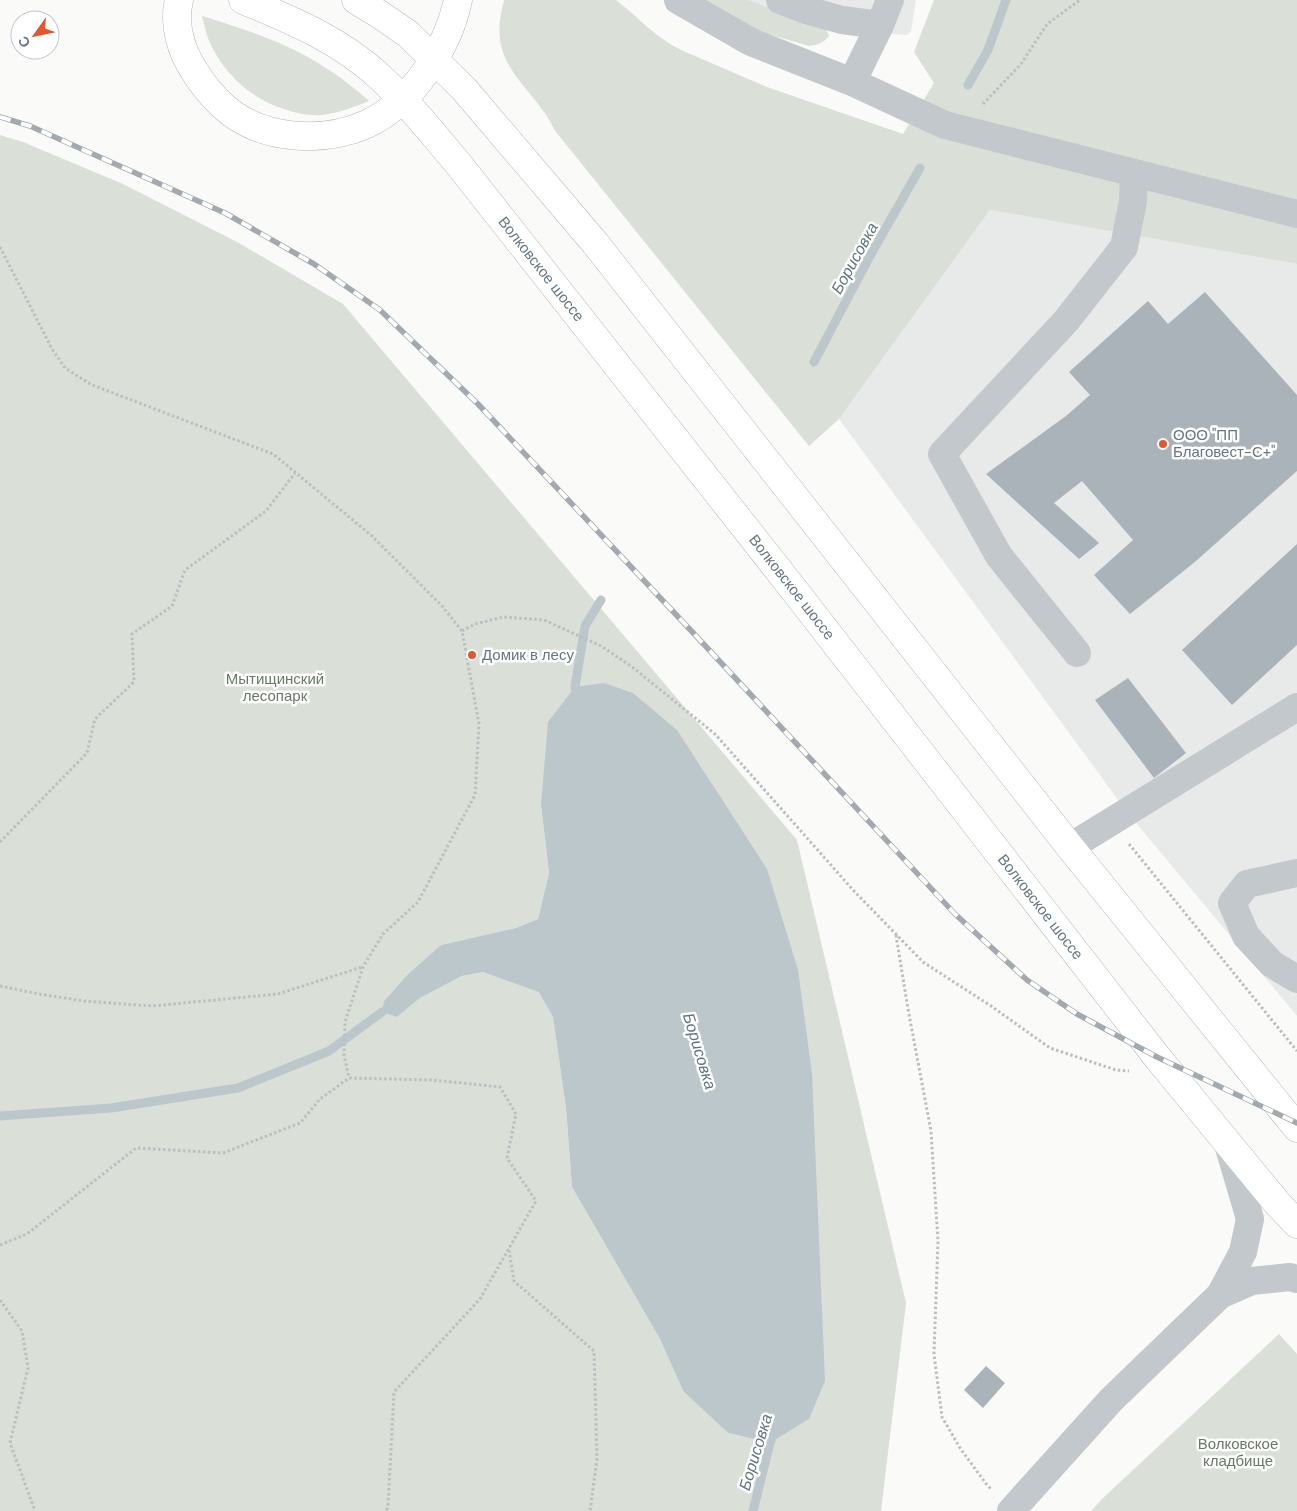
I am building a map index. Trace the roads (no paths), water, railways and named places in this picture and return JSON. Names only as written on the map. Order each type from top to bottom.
[{"type":"main road","points":[[179,0],[177,23],[180,43],[189,63],[204,86],[225,108],[246,122],[268,130],[287,135],[313,136],[338,133],[366,124],[384,114],[402,99],[420,80],[434,60],[446,38],[458,0]]},
{"type":"main road","name":"Волковское шоссе","points":[[243,0],[323,36],[353,55],[381,77],[460,166],[1170,1073],[1278,1204],[1297,1224]]},
{"type":"main road","points":[[356,0],[408,34],[464,89],[595,243],[1070,847],[1297,1128]]},
{"type":"street","points":[[678,0],[751,42],[852,82],[945,125],[1297,214]]},
{"type":"street","points":[[780,0],[806,10],[842,20],[880,25]]},
{"type":"street","points":[[852,82],[890,0]]},
{"type":"street","points":[[1077,653],[999,556],[942,454],[1066,321],[1124,247],[1133,201],[1134,172]]},
{"type":"street","points":[[1070,847],[1297,708]]},
{"type":"street","points":[[1297,873],[1247,884],[1232,903],[1246,936],[1272,964],[1297,979]]},
{"type":"street","points":[[1012,1509],[1111,1400],[1220,1295],[1243,1252],[1250,1219],[1228,1144]]},
{"type":"street","points":[[1220,1295],[1252,1281],[1290,1277],[1297,1279]]},
{"type":"water","points":[[604,683],[633,693],[677,730],[767,869],[798,970],[812,1074],[825,1381],[809,1419],[770,1443],[728,1433],[683,1391],[660,1339],[572,1187],[566,1108],[553,1017],[539,992],[483,972],[462,976],[420,998],[397,1017],[382,1012],[384,1001],[408,974],[441,945],[516,928],[538,919],[549,873],[541,805],[548,722],[575,687]]},
{"type":"waterway","name":"Борисовка","points":[[968,85],[988,50],[1006,0]]},
{"type":"waterway","name":"Борисовка","points":[[814,362],[871,254],[920,168]]},
{"type":"waterway","name":"Борисовка","points":[[578,698],[575,687],[585,626],[601,600]]},
{"type":"waterway","points":[[0,1116],[111,1108],[238,1088],[329,1051],[382,1012]]},
{"type":"waterway","name":"Борисовка","points":[[753,1511],[774,1432]]},
{"type":"railway","points":[[0,117],[30,126],[225,213],[314,264],[380,310],[478,404],[955,914],[1027,980],[1077,1014],[1157,1057],[1297,1123]]},
{"type":"place","name":"ООО \"ПП Благовест-С+\"","points":[[1163,444]]},
{"type":"place","name":"Домик в лесу","points":[[472,655]]},
{"type":"park label","name":"Мытищинский лесопарк","points":[[275,688]]},
{"type":"park label","name":"Волковское кладбище","points":[[1238,1452]]}]
